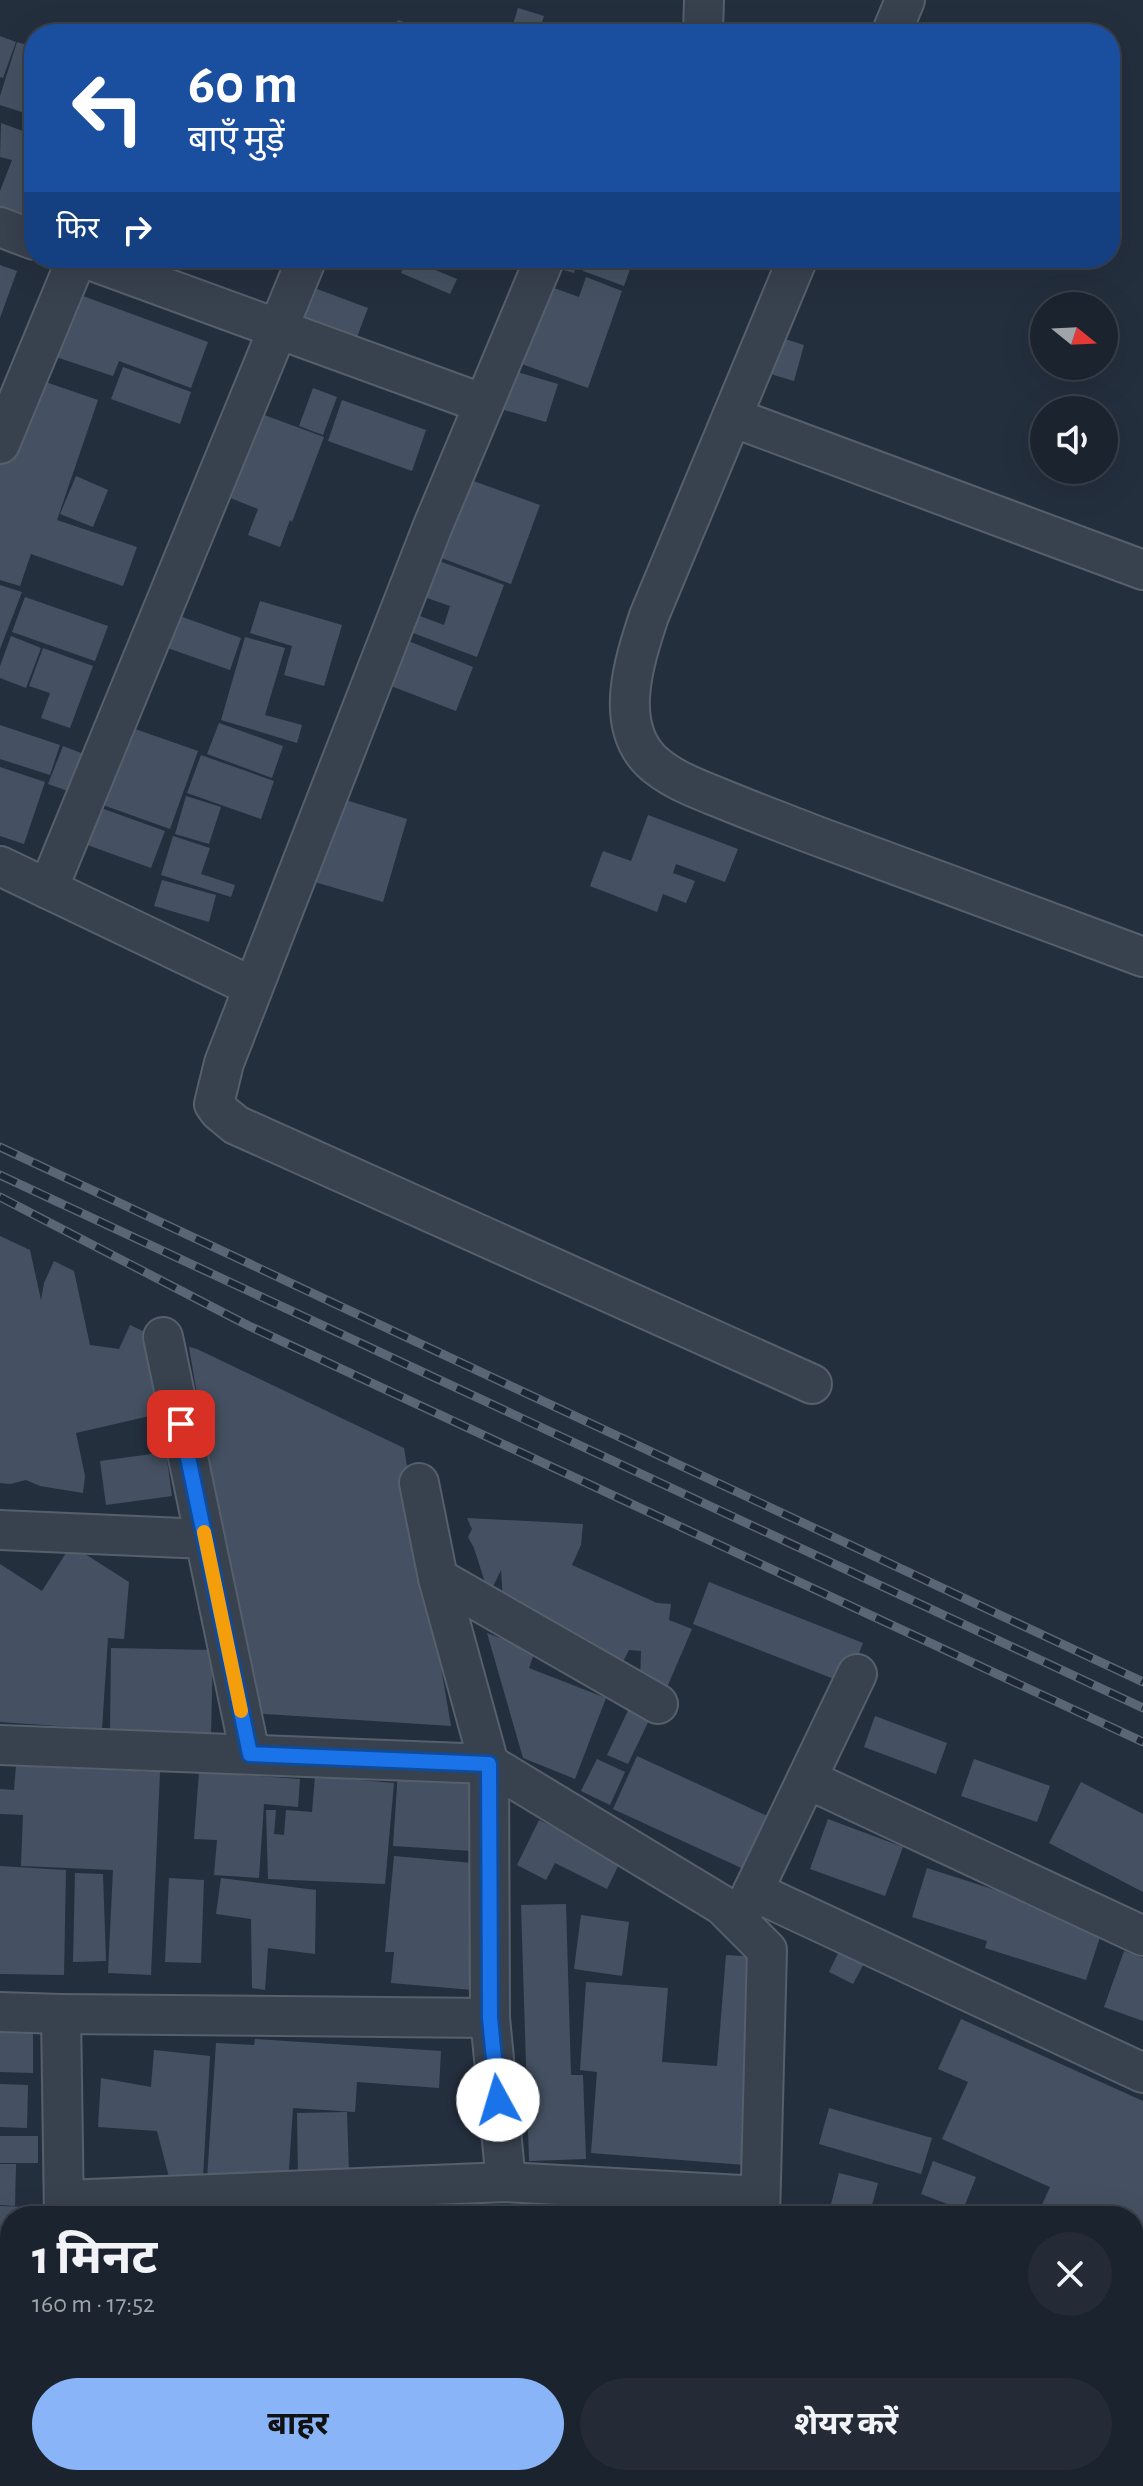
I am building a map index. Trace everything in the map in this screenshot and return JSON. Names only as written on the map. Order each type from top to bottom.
[{"type":"street","points":[[703,24],[704,0]]},
{"type":"street","points":[[895,24],[905,0]]},
{"type":"street","points":[[0,227],[24,236]]},
{"type":"street","points":[[0,444],[73,268]]},
{"type":"street","points":[[111,268],[484,404]]},
{"type":"street","points":[[48,889],[303,268]]},
{"type":"street","points":[[541,268],[432,528],[224,1063],[214,1104],[236,1125],[812,1384]]},
{"type":"street","points":[[794,268],[649,616],[637,652],[629,705],[633,731],[650,760],[681,782],[1143,957]]},
{"type":"street","points":[[732,417],[1143,570]]},
{"type":"street","points":[[0,866],[253,987]]},
{"type":"street","points":[[163,1337],[250,1754]]},
{"type":"street","points":[[419,1483],[438,1578],[489,1764],[490,2018],[506,2182]]},
{"type":"street","points":[[0,1530],[205,1539]]},
{"type":"street","points":[[438,1578],[658,1704]]},
{"type":"street","points":[[745,1906],[857,1674]]},
{"type":"street","points":[[0,1745],[489,1764],[722,1905],[745,1906],[1143,2073]]},
{"type":"street","points":[[807,1779],[1143,1936]]},
{"type":"street","points":[[98,2206],[506,2182],[759,2206],[767,1950],[745,1906]]},
{"type":"street","points":[[0,2012],[490,2018]]},
{"type":"street","points":[[61,2014],[64,2206]]},
{"type":"building","points":[[518,8],[544,16],[541,24],[513,24]]},
{"type":"building","points":[[0,36],[16,42],[3,78],[0,77]]},
{"type":"building","points":[[17,42],[24,44],[24,113],[0,105]]},
{"type":"building","points":[[1,123],[24,131],[24,224],[0,216],[0,191],[12,160],[0,157]]},
{"type":"building","points":[[0,265],[17,271],[0,318]]},
{"type":"building","points":[[403,268],[431,268],[457,279],[450,294],[401,273]]},
{"type":"building","points":[[557,268],[576,268],[574,273]]},
{"type":"building","points":[[584,268],[630,268],[624,286],[583,271]]},
{"type":"building","points":[[586,277],[622,291],[588,388],[505,358],[540,283],[579,297]]},
{"type":"building","points":[[301,283],[368,308],[354,345],[285,320]]},
{"type":"building","points":[[75,293],[208,342],[191,388],[119,361],[113,376],[50,355]]},
{"type":"building","points":[[769,334],[804,345],[794,381],[757,370]]},
{"type":"building","points":[[123,367],[191,392],[180,424],[111,399]]},
{"type":"building","points":[[504,368],[558,384],[546,422],[487,405]]},
{"type":"building","points":[[34,378],[98,400],[57,520],[137,547],[123,586],[31,554],[20,586],[0,580],[0,463]]},
{"type":"building","points":[[313,388],[337,397],[323,435],[299,426]]},
{"type":"building","points":[[342,400],[426,430],[412,471],[328,441]]},
{"type":"building","points":[[248,409],[324,437],[280,547],[248,535],[258,509],[213,491]]},
{"type":"building","points":[[457,475],[540,505],[511,584],[428,553]]},
{"type":"building","points":[[76,476],[108,490],[93,527],[60,514]]},
{"type":"building","points":[[423,555],[504,585],[477,657],[397,627],[404,610],[444,625],[450,606],[410,592]]},
{"type":"building","points":[[0,585],[22,592],[0,649]]},
{"type":"building","points":[[25,597],[108,626],[95,661],[12,632]]},
{"type":"building","points":[[260,601],[342,625],[324,686],[284,675],[292,646],[250,633]]},
{"type":"building","points":[[174,614],[241,638],[230,670],[162,646]]},
{"type":"building","points":[[11,636],[41,648],[26,688],[0,678],[0,666]]},
{"type":"building","points":[[396,636],[473,667],[456,711],[378,681]]},
{"type":"building","points":[[245,637],[285,648],[265,715],[302,725],[297,743],[221,720]]},
{"type":"building","points":[[43,648],[93,666],[70,728],[41,718],[50,693],[29,686]]},
{"type":"building","points":[[219,723],[283,746],[272,778],[207,754]]},
{"type":"building","points":[[121,724],[198,751],[170,829],[89,800]]},
{"type":"building","points":[[0,725],[60,745],[50,775],[0,759]]},
{"type":"building","points":[[63,746],[99,760],[85,797],[48,784]]},
{"type":"building","points":[[201,755],[274,781],[261,819],[187,793]]},
{"type":"building","points":[[0,767],[45,782],[24,844],[0,836]]},
{"type":"building","points":[[186,796],[221,807],[209,844],[175,834]]},
{"type":"building","points":[[333,796],[407,819],[383,902],[301,878]]},
{"type":"building","points":[[87,803],[165,831],[151,868],[71,839]]},
{"type":"building","points":[[648,815],[738,849],[725,882],[676,864],[673,873],[695,881],[686,903],[663,894],[657,912],[590,886],[603,851],[631,861]]},
{"type":"building","points":[[173,836],[210,848],[201,874],[235,885],[231,897],[161,875]]},
{"type":"building","points":[[162,880],[216,895],[209,922],[154,906]]},
{"type":"building","points":[[0,1236],[30,1250],[41,1300],[44,1283],[54,1261],[74,1271],[90,1345],[119,1349],[130,1325],[145,1332],[158,1390],[154,1415],[76,1433],[85,1476],[83,1493],[40,1486],[26,1480],[0,1483]]},
{"type":"building","points":[[189,1347],[404,1448],[451,1726],[251,1713]]},
{"type":"building","points":[[166,1452],[172,1496],[106,1505],[100,1461]]},
{"type":"building","points":[[467,1518],[583,1524],[581,1545],[572,1565],[657,1603],[671,1604],[669,1620],[692,1629],[662,1699],[640,1686],[641,1651],[629,1650],[619,1670],[503,1600],[501,1570],[489,1595],[468,1537],[472,1529]]},
{"type":"building","points":[[71,1545],[129,1582],[124,1639],[108,1638],[102,1729],[0,1722],[0,1564],[42,1591]]},
{"type":"building","points":[[709,1582],[863,1643],[847,1684],[693,1624]]},
{"type":"building","points":[[487,1633],[535,1651],[529,1668],[606,1698],[575,1779],[523,1758]]},
{"type":"building","points":[[111,1648],[213,1650],[211,1735],[110,1733]]},
{"type":"building","points":[[632,1702],[654,1710],[628,1764],[607,1755]]},
{"type":"building","points":[[875,1716],[947,1743],[936,1774],[864,1747]]},
{"type":"building","points":[[637,1756],[774,1819],[750,1872],[613,1809]]},
{"type":"building","points":[[597,1759],[625,1772],[610,1805],[581,1791]]},
{"type":"building","points":[[974,1759],[1050,1786],[1037,1822],[961,1796]]},
{"type":"building","points":[[16,1766],[160,1772],[151,1975],[108,1973],[113,1870],[21,1866],[23,1815],[0,1814],[0,1789],[14,1790]]},
{"type":"building","points":[[398,1771],[478,1777],[473,1851],[393,1846]]},
{"type":"building","points":[[199,1772],[300,1779],[298,1807],[264,1804],[259,1878],[214,1875],[217,1840],[194,1839]]},
{"type":"building","points":[[315,1776],[394,1783],[385,1884],[268,1879],[266,1810],[276,1810],[274,1834],[284,1835],[286,1810],[312,1812]]},
{"type":"building","points":[[1081,1782],[1143,1814],[1143,1892],[1049,1843]]},
{"type":"building","points":[[828,1819],[903,1847],[885,1896],[810,1869]]},
{"type":"building","points":[[539,1820],[621,1860],[607,1889],[555,1863],[546,1880],[517,1865]]},
{"type":"building","points":[[394,1856],[484,1864],[473,1990],[391,1983],[394,1952],[385,1952]]},
{"type":"building","points":[[0,1866],[66,1870],[64,1975],[0,1974]]},
{"type":"building","points":[[927,1868],[1104,1925],[1086,1980],[985,1948],[987,1941],[912,1917]]},
{"type":"building","points":[[75,1873],[103,1874],[106,1961],[73,1962]]},
{"type":"building","points":[[169,1878],[204,1880],[201,1963],[165,1962]]},
{"type":"building","points":[[221,1878],[316,1890],[315,1954],[268,1948],[265,1990],[252,1988],[251,1919],[216,1914]]},
{"type":"building","points":[[566,1904],[571,2075],[583,2075],[586,2159],[529,2161],[521,1905]]},
{"type":"building","points":[[581,1915],[629,1922],[622,1976],[574,1969]]},
{"type":"building","points":[[843,1943],[868,1956],[853,1984],[829,1972]]},
{"type":"building","points":[[1124,1951],[1143,1958],[1143,2021],[1104,2007]]},
{"type":"building","points":[[726,1955],[761,1957],[745,2165],[591,2153],[597,2072],[580,2070],[586,1982],[668,1988],[662,2062],[717,2066]]},
{"type":"building","points":[[961,2019],[1143,2101],[1143,2206],[1041,2206],[1050,2187],[942,2139],[968,2082],[938,2069]]},
{"type":"building","points":[[0,2023],[33,2028],[33,2073],[0,2072]]},
{"type":"building","points":[[255,2039],[441,2051],[439,2088],[357,2082],[355,2112],[293,2108],[288,2184],[207,2179],[216,2043],[254,2045]]},
{"type":"building","points":[[154,2050],[210,2056],[203,2177],[170,2181],[157,2131],[98,2127],[101,2078],[151,2087]]},
{"type":"building","points":[[0,2084],[28,2085],[27,2128],[0,2127]]},
{"type":"building","points":[[829,2108],[932,2138],[921,2174],[819,2144]]},
{"type":"building","points":[[347,2112],[349,2174],[298,2176],[297,2113]]},
{"type":"building","points":[[0,2136],[38,2136],[38,2163],[0,2163]]},
{"type":"building","points":[[933,2161],[976,2177],[965,2206],[952,2206],[921,2194]]},
{"type":"building","points":[[0,2164],[16,2164],[15,2206],[0,2205]]},
{"type":"building","points":[[839,2173],[878,2183],[872,2206],[831,2206]]},
{"type":"building","points":[[538,2200],[732,2205],[732,2206],[538,2206]]},
{"type":"railway","points":[[0,1147],[1143,1682]]},
{"type":"railway","points":[[0,1175],[1143,1708]]},
{"type":"railway","points":[[0,1197],[249,1326],[1143,1742]]},
{"type":"slow traffic","points":[[204,1532],[241,1711]]},
{"type":"route","points":[[181,1424],[250,1754],[489,1764],[490,2018],[498,2100]]}]
